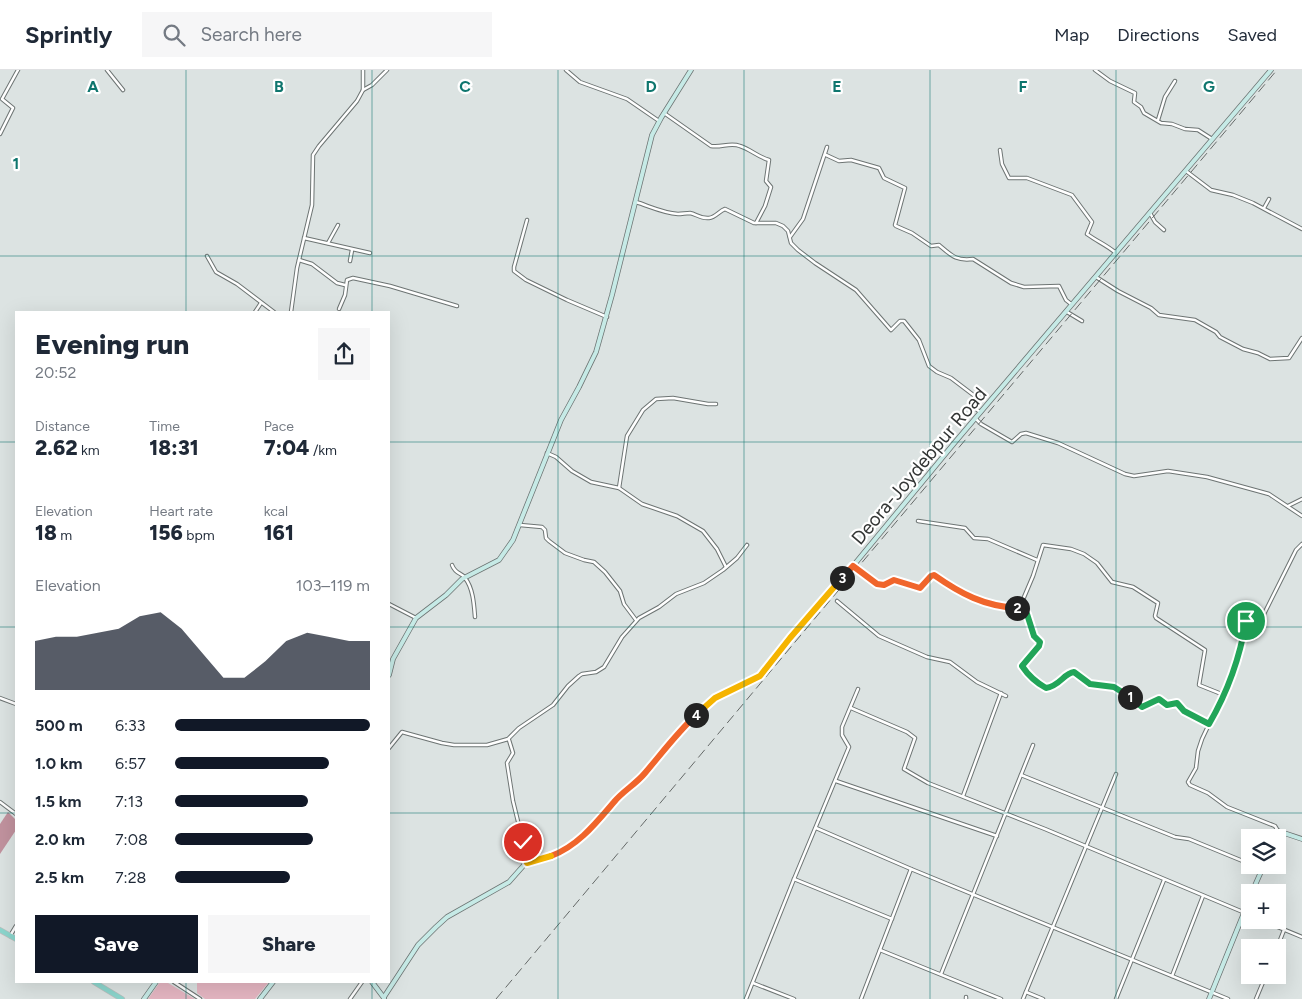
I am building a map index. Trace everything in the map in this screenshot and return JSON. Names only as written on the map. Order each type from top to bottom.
[{"type":"main road","points":[[0,930],[15,938]]},
{"type":"main road","points":[[96,983],[122,999]]},
{"type":"street","points":[[0,134],[13,108],[2,98],[18,70]]},
{"type":"street","points":[[107,70],[123,90]]},
{"type":"street","points":[[291,311],[299,259],[312,205],[313,155],[357,102],[363,90],[363,70]]},
{"type":"street","points":[[363,90],[372,85],[387,70]]},
{"type":"street","points":[[566,70],[580,82],[627,99],[659,121]]},
{"type":"street","points":[[390,671],[393,659],[416,618],[465,578],[499,560],[507,550],[520,525],[561,420],[596,352],[650,143],[659,121],[691,70]]},
{"type":"street","points":[[1095,70],[1135,92],[1135,103],[1140,106],[1144,113],[1161,123],[1172,124],[1184,129],[1198,130],[1212,139]]},
{"type":"street","name":"Deora-Joydebpur Road","points":[[384,998],[410,955],[431,931],[447,917],[509,882],[527,863],[569,848],[603,817],[620,796],[644,775],[678,732],[703,708],[719,696],[760,676],[790,638],[853,566],[1271,70]]},
{"type":"street","points":[[1158,120],[1164,97],[1175,81]]},
{"type":"street","points":[[664,113],[711,146],[732,144],[769,160],[766,181],[771,187],[765,206],[756,223]]},
{"type":"street","points":[[790,237],[803,219],[815,188],[817,175],[826,155],[827,147]]},
{"type":"street","points":[[1000,150],[1002,164],[1009,178],[1026,178],[1073,195],[1092,222],[1087,234],[1096,241],[1104,242],[1116,253]]},
{"type":"street","points":[[826,155],[841,161],[851,160],[879,168],[884,178],[905,188],[895,226],[912,233],[930,246],[939,245],[950,255],[962,261],[973,260],[1009,282],[1024,287],[1059,286],[1066,300],[1072,305]]},
{"type":"street","points":[[1186,171],[1207,188],[1216,192],[1233,195],[1264,208],[1302,229]]},
{"type":"street","points":[[1264,208],[1269,199]]},
{"type":"street","points":[[635,201],[650,208],[679,214],[690,213],[708,219],[715,216],[722,209],[725,209],[756,223],[776,223],[783,226],[788,231],[791,243],[798,250],[856,290],[891,330],[900,321],[904,321],[919,340],[929,366],[936,372],[951,378],[976,398],[976,409],[981,413]]},
{"type":"street","points":[[1150,213],[1155,222],[1164,230]]},
{"type":"street","points":[[527,220],[514,271],[519,276],[559,296],[606,317]]},
{"type":"street","points":[[328,244],[338,225]]},
{"type":"street","points":[[304,238],[370,253]]},
{"type":"street","points":[[350,261],[352,250]]},
{"type":"street","points":[[207,256],[216,272],[273,311]]},
{"type":"street","points":[[299,259],[312,264],[337,283],[345,285]]},
{"type":"street","points":[[1096,277],[1159,314],[1195,320],[1244,350],[1258,353],[1270,359],[1289,358],[1302,338]]},
{"type":"street","points":[[339,309],[345,295],[347,280],[353,278],[457,306]]},
{"type":"street","points":[[256,311],[261,303]]},
{"type":"street","points":[[1067,312],[1082,321]]},
{"type":"street","points":[[618,488],[627,436],[643,410],[656,399],[673,398],[716,404]]},
{"type":"street","points":[[976,419],[1010,441],[1014,441],[1021,434],[1026,433],[1058,443],[1125,474],[1134,476],[1168,471],[1207,477],[1269,494],[1302,516]]},
{"type":"street","points":[[547,453],[556,457],[572,471],[591,482],[618,488],[642,504],[677,516],[703,531],[717,549],[726,567]]},
{"type":"street","points":[[1288,506],[1302,499]]},
{"type":"street","points":[[918,521],[965,528],[974,538],[988,539],[1038,560]]},
{"type":"street","points":[[520,525],[542,528],[545,530],[546,538],[565,553],[594,562],[605,572],[620,591],[624,604],[636,620]]},
{"type":"street","points":[[1277,829],[1275,826],[1227,807],[1208,793],[1188,784],[1196,768],[1198,751],[1224,695],[1243,640],[1246,621],[1262,618],[1296,550],[1302,544]]},
{"type":"street","points":[[390,747],[402,732],[454,745],[487,745],[508,739],[519,728],[553,705],[568,686],[579,676],[596,672],[604,667],[622,637],[636,620],[676,594],[704,583],[737,558],[747,545]]},
{"type":"street","points":[[1019,609],[1033,576],[1042,545],[1071,549],[1093,560],[1112,582],[1133,587],[1159,604],[1156,618],[1205,650],[1198,685],[1224,695]]},
{"type":"street","points":[[452,564],[458,574],[465,578],[472,593],[476,617]]},
{"type":"street","points":[[853,566],[871,581],[880,585],[894,580],[920,588],[934,575],[958,590],[987,604],[1019,609],[1027,614],[1034,636],[1040,642],[1039,646],[1022,666],[1029,675],[1044,687],[1050,688],[1070,672],[1074,672],[1090,684],[1117,688],[1142,707],[1159,699],[1167,705],[1177,703],[1184,711],[1209,724]]},
{"type":"street","points":[[837,602],[879,636],[927,657],[950,662],[958,666],[961,672],[977,682],[1006,696]]},
{"type":"street","points":[[390,605],[416,618]]},
{"type":"street","points":[[746,999],[849,747],[842,732],[842,727],[858,690]]},
{"type":"street","points":[[963,796],[1001,693]]},
{"type":"street","points":[[0,698],[15,704]]},
{"type":"street","points":[[851,708],[907,732],[915,738],[904,770],[928,782],[1241,911]]},
{"type":"street","points":[[508,739],[513,753],[507,763],[513,801],[527,863]]},
{"type":"street","points":[[941,974],[1033,745]]},
{"type":"street","points":[[1021,774],[1175,837],[1189,839],[1241,860]]},
{"type":"street","points":[[1023,999],[1116,774]]},
{"type":"street","points":[[836,781],[996,836]]},
{"type":"street","points":[[0,802],[15,813]]},
{"type":"street","points":[[816,828],[1228,999]]},
{"type":"street","points":[[1286,834],[1302,839]]},
{"type":"street","points":[[860,999],[911,869]]},
{"type":"street","points":[[1116,999],[1164,879]]},
{"type":"street","points":[[794,880],[892,919]]},
{"type":"street","points":[[1172,976],[1203,895]]},
{"type":"street","points":[[1209,999],[1241,917]]},
{"type":"street","points":[[10,936],[15,928]]},
{"type":"street","points":[[1280,939],[1284,930],[1302,937]]},
{"type":"street","points":[[880,950],[1001,999]]},
{"type":"street","points":[[753,982],[794,999]]},
{"type":"street","points":[[144,999],[155,983]]},
{"type":"street","points":[[176,983],[200,999]]},
{"type":"street","points":[[260,999],[272,983]]},
{"type":"street","points":[[350,999],[361,983]]},
{"type":"street","points":[[373,983],[384,998]]},
{"type":"street","points":[[1256,999],[1262,984]]},
{"type":"street","points":[[1026,992],[1043,999]]},
{"type":"shaded area","points":[[8,812],[15,819],[15,832],[0,854],[0,824]]},
{"type":"shaded area","points":[[159,983],[168,983],[195,999],[148,999]]},
{"type":"shaded area","points":[[197,983],[268,983],[255,999],[205,999],[197,993]]},
{"type":"railway","points":[[496,999],[1277,70]]},
{"type":"route","points":[[523,842],[527,863],[562,852],[572,846],[603,817],[620,796],[644,775],[678,732],[703,708],[715,698],[757,679],[853,566],[871,581],[880,585],[888,584],[894,580],[920,588],[932,574],[987,604],[1023,610],[1032,624],[1034,636],[1040,642],[1039,646],[1022,666],[1029,675],[1046,688],[1056,685],[1072,671],[1090,684],[1117,688],[1141,707],[1144,708],[1159,699],[1167,705],[1177,703],[1182,710],[1209,724],[1228,684],[1243,640],[1246,621]]}]
